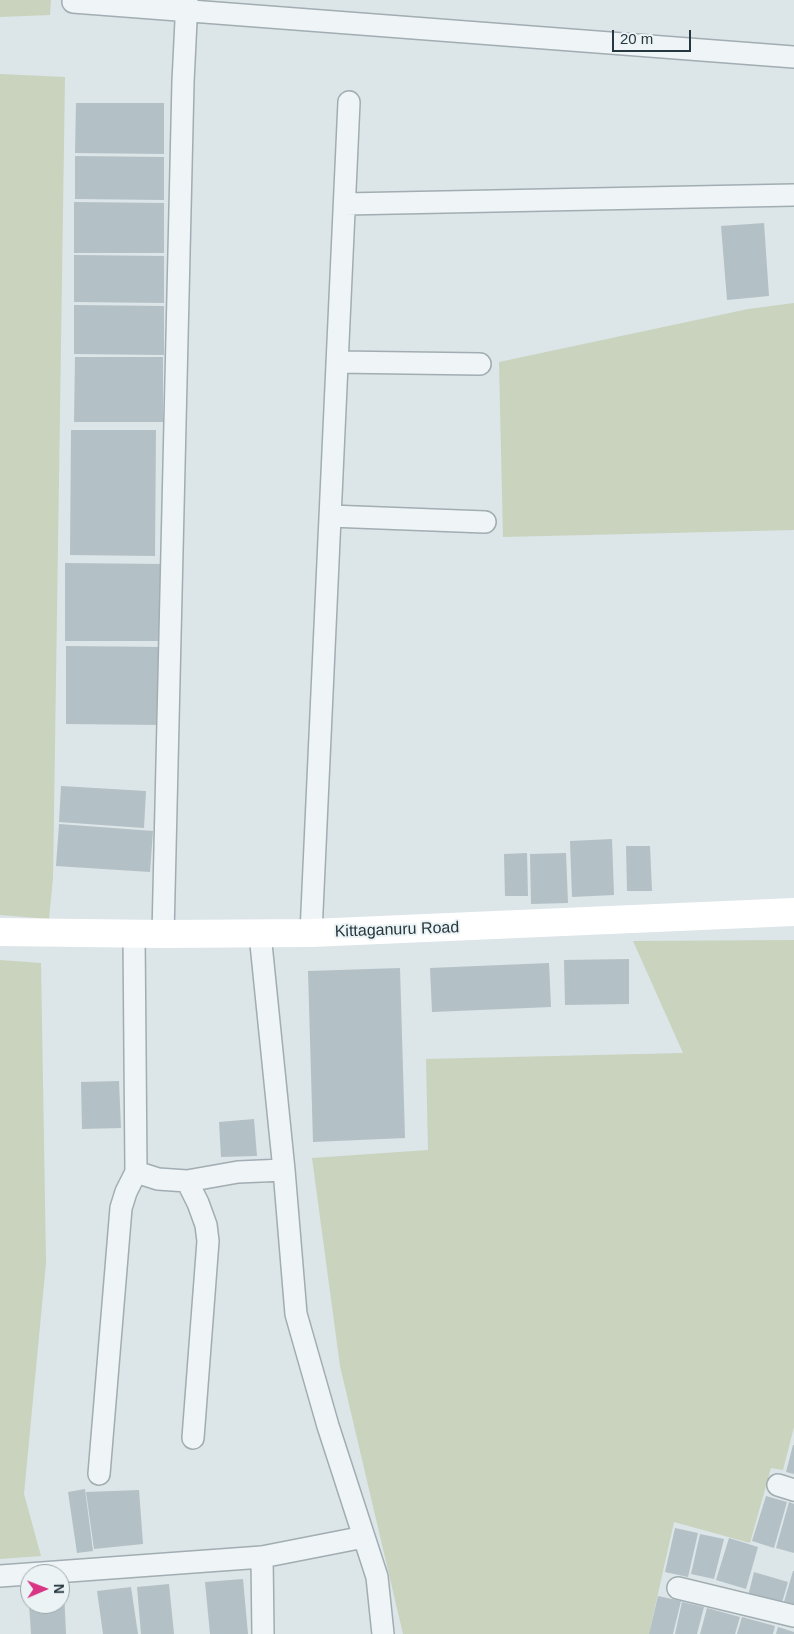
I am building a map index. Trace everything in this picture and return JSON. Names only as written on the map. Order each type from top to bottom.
[{"type":"street","points":[[73,2],[186,5],[794,58]]},
{"type":"street","points":[[163,934],[182,102],[186,5]]},
{"type":"street","points":[[311,934],[349,102]]},
{"type":"street","points":[[345,204],[794,194]]},
{"type":"street","points":[[337,362],[480,364]]},
{"type":"street","points":[[330,516],[485,522]]},
{"type":"street","name":"Kittaganuru Road","points":[[0,932],[311,934],[794,912]]},
{"type":"street","points":[[99,1474],[121,1208],[126,1192],[136,1172],[134,934]]},
{"type":"street","points":[[260,934],[284,1170],[296,1314],[328,1426],[377,1577],[383,1634]]},
{"type":"street","points":[[136,1172],[158,1179],[187,1181],[238,1172],[284,1170]]},
{"type":"street","points":[[187,1181],[204,1218],[208,1242],[193,1438]]},
{"type":"street","points":[[0,1576],[262,1557],[364,1537]]},
{"type":"street","points":[[262,1557],[263,1634]]},
{"type":"street","points":[[678,1588],[794,1616]]},
{"type":"green space","points":[[0,0],[51,0],[50,15],[0,17]]},
{"type":"green space","points":[[0,74],[65,77],[53,878],[49,919],[0,915]]},
{"type":"green space","points":[[794,303],[794,530],[503,537],[499,362],[748,309]]},
{"type":"green space","points":[[794,940],[794,1427],[783,1470],[771,1468],[750,1543],[674,1522],[649,1634],[403,1634],[340,1366],[312,1158],[428,1150],[426,1059],[683,1053],[633,941]]},
{"type":"green space","points":[[0,960],[41,963],[46,1263],[24,1494],[41,1556],[0,1559]]},
{"type":"building","points":[[76,103],[164,103],[164,154],[75,153]]},
{"type":"building","points":[[75,156],[164,157],[164,200],[75,199]]},
{"type":"building","points":[[74,202],[164,203],[164,253],[74,253]]},
{"type":"building","points":[[764,223],[769,296],[727,300],[721,226]]},
{"type":"building","points":[[74,255],[164,256],[164,303],[74,302]]},
{"type":"building","points":[[74,305],[164,306],[164,355],[74,354]]},
{"type":"building","points":[[75,357],[163,357],[163,422],[74,422]]},
{"type":"building","points":[[71,430],[156,430],[155,556],[70,555]]},
{"type":"building","points":[[65,563],[163,564],[162,641],[65,641]]},
{"type":"building","points":[[66,646],[163,647],[163,725],[66,724]]},
{"type":"building","points":[[61,786],[146,791],[144,828],[59,822]]},
{"type":"building","points":[[59,824],[153,831],[150,872],[56,866]]},
{"type":"building","points":[[612,839],[614,895],[572,897],[570,841]]},
{"type":"building","points":[[626,846],[650,846],[652,891],[627,891]]},
{"type":"building","points":[[527,853],[528,896],[505,896],[504,854]]},
{"type":"building","points":[[566,853],[568,903],[531,904],[530,854]]},
{"type":"building","points":[[629,959],[629,1004],[565,1005],[564,960]]},
{"type":"building","points":[[549,963],[551,1007],[432,1012],[430,968]]},
{"type":"building","points":[[400,968],[405,1138],[313,1142],[308,971]]},
{"type":"building","points":[[119,1081],[121,1128],[82,1129],[81,1082]]},
{"type":"building","points":[[254,1119],[257,1156],[221,1157],[219,1122]]},
{"type":"building","points":[[794,1445],[794,1474],[786,1472]]},
{"type":"building","points":[[85,1489],[93,1551],[77,1553],[68,1492]]},
{"type":"building","points":[[139,1490],[143,1544],[94,1549],[86,1492]]},
{"type":"building","points":[[766,1496],[787,1502],[774,1548],[752,1541]]},
{"type":"building","points":[[789,1502],[794,1504],[794,1553],[776,1548]]},
{"type":"building","points":[[675,1528],[698,1533],[688,1577],[665,1572]]},
{"type":"building","points":[[700,1534],[724,1539],[714,1579],[691,1574]]},
{"type":"building","points":[[729,1538],[758,1547],[746,1589],[716,1580]]},
{"type":"building","points":[[794,1571],[794,1605],[784,1602]]},
{"type":"building","points":[[754,1572],[788,1582],[781,1606],[748,1596]]},
{"type":"building","points":[[243,1579],[248,1634],[210,1634],[205,1582]]},
{"type":"building","points":[[169,1584],[174,1634],[141,1634],[137,1587]]},
{"type":"building","points":[[131,1587],[138,1634],[103,1634],[97,1591]]},
{"type":"building","points":[[658,1596],[681,1601],[673,1634],[649,1634]]},
{"type":"building","points":[[682,1602],[704,1607],[697,1634],[675,1634]]},
{"type":"building","points":[[707,1608],[740,1617],[735,1634],[700,1634]]},
{"type":"building","points":[[30,1614],[65,1614],[66,1634],[31,1634]]},
{"type":"building","points":[[742,1617],[775,1626],[773,1634],[737,1634]]},
{"type":"building","points":[[778,1627],[794,1632],[794,1634],[776,1634]]}]
